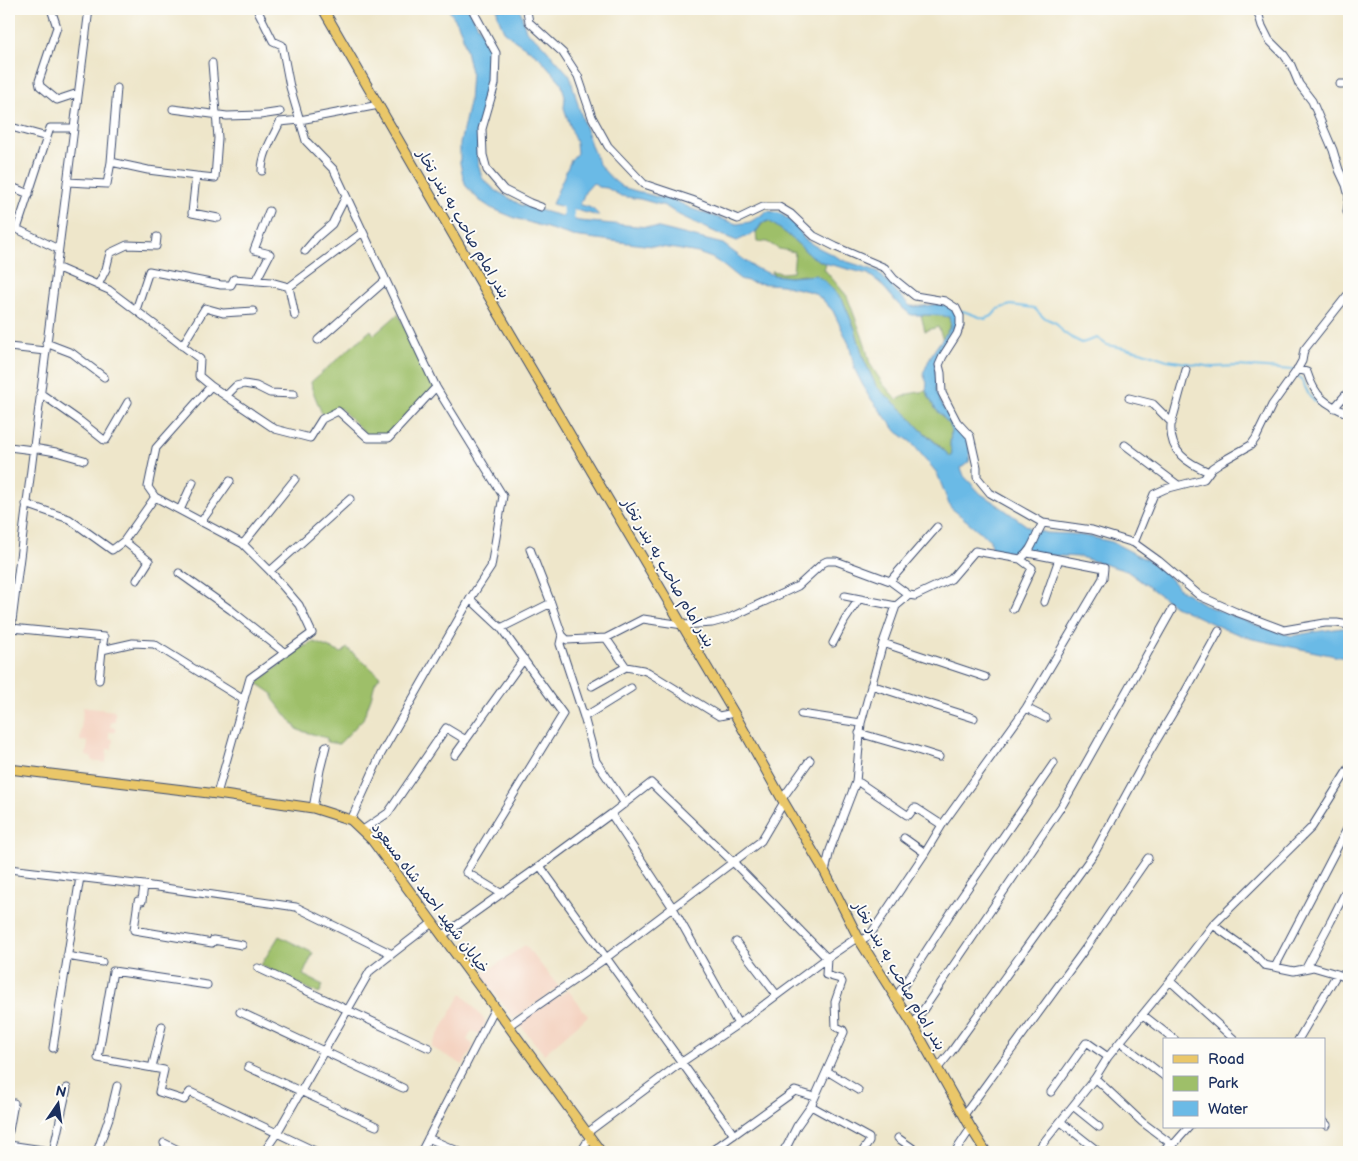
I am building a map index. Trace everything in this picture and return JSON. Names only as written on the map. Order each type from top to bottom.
[{"type":"main road","name":"بندر امام صاحب به بندر تخار","points":[[323,9],[501,318],[734,713],[825,872],[859,939],[913,1025],[986,1152]]},
{"type":"main road","name":"خیابان شهید احمد شاه مسعود","points":[[9,769],[217,794],[313,808],[351,820],[372,840],[601,1152]]},
{"type":"street","points":[[9,645],[88,9]]},
{"type":"street","points":[[257,9],[273,41],[282,46],[290,87],[306,141],[334,170],[436,387],[503,496],[491,567],[470,599],[381,754],[351,820]]},
{"type":"street","points":[[472,9],[496,54],[494,84],[482,129],[483,155],[487,170],[504,190],[541,207]]},
{"type":"street","points":[[528,9],[529,22],[563,53],[578,76],[592,117],[608,146],[644,184],[692,200],[738,219],[763,207],[779,207],[791,214],[814,236],[885,268],[894,279],[915,296],[945,301],[956,308],[960,316],[960,325],[957,334],[939,365],[942,392],[957,422],[970,436],[977,467],[977,477],[990,493],[1042,525],[1092,530],[1134,543],[1159,561],[1200,596],[1284,630],[1325,623],[1349,625]]},
{"type":"street","points":[[1257,9],[1269,40],[1284,55],[1291,65],[1299,84],[1312,101],[1333,150],[1338,170],[1346,185],[1349,197],[1347,212],[1349,215]]},
{"type":"street","points":[[52,12],[57,27],[38,81],[40,86],[57,100],[78,93]]},
{"type":"street","points":[[111,162],[148,170],[215,178],[218,138],[212,63]]},
{"type":"street","points":[[1340,84],[1349,84]]},
{"type":"street","points":[[67,182],[107,184],[111,162],[117,88]]},
{"type":"street","points":[[262,171],[266,152],[280,122],[379,105]]},
{"type":"street","points":[[173,109],[227,116],[280,112]]},
{"type":"street","points":[[11,127],[47,138]]},
{"type":"street","points":[[17,229],[50,128],[74,128]]},
{"type":"street","points":[[196,176],[192,213],[218,218]]},
{"type":"street","points":[[9,186],[29,194]]},
{"type":"street","points":[[306,251],[317,237],[332,224],[346,196]]},
{"type":"street","points":[[256,281],[270,254],[254,250],[269,211]]},
{"type":"street","points":[[9,228],[17,229],[58,249]]},
{"type":"street","points":[[289,287],[363,232]]},
{"type":"street","points":[[98,285],[106,269],[110,252],[127,245],[156,246],[157,237]]},
{"type":"street","points":[[56,267],[109,290],[200,359],[199,376],[275,429],[308,438],[312,437],[322,419],[338,411],[368,438],[389,438],[436,387]]},
{"type":"street","points":[[136,310],[149,271],[221,285],[231,285],[234,279],[271,282],[289,287]]},
{"type":"street","points":[[318,340],[385,280]]},
{"type":"street","points":[[289,287],[296,316]]},
{"type":"street","points":[[1134,543],[1154,494],[1178,485],[1204,479],[1221,462],[1251,445],[1272,404],[1302,361],[1304,350],[1349,293]]},
{"type":"street","points":[[182,346],[205,308],[223,313],[253,311]]},
{"type":"street","points":[[46,343],[72,353],[104,377]]},
{"type":"street","points":[[9,347],[45,351]]},
{"type":"street","points":[[1186,370],[1171,433],[1179,455],[1194,466],[1209,472]]},
{"type":"street","points":[[1296,371],[1307,372],[1312,386],[1320,397],[1334,408],[1349,414]]},
{"type":"street","points":[[226,396],[236,386],[244,384],[256,386],[270,393],[294,394]]},
{"type":"street","points":[[211,386],[156,448],[148,487],[155,497],[243,544],[270,571],[299,605],[312,632],[311,635],[250,678],[217,794]]},
{"type":"street","points":[[1334,408],[1349,391]]},
{"type":"street","points":[[40,392],[104,440],[106,440],[128,402]]},
{"type":"street","points":[[1129,398],[1153,404],[1172,423]]},
{"type":"street","points":[[1125,445],[1178,485]]},
{"type":"street","points":[[9,447],[56,452],[84,460]]},
{"type":"street","points":[[243,544],[295,479]]},
{"type":"street","points":[[202,522],[230,481]]},
{"type":"street","points":[[180,510],[193,482]]},
{"type":"street","points":[[26,504],[68,519],[112,550],[124,541],[155,497]]},
{"type":"street","points":[[270,571],[350,499]]},
{"type":"street","points":[[1020,558],[1028,552],[1042,525]]},
{"type":"street","points":[[890,581],[937,527]]},
{"type":"street","points":[[124,541],[149,561],[137,580]]},
{"type":"street","points":[[530,549],[562,635],[567,640],[606,638],[643,619],[683,625],[712,623],[727,619],[798,586],[827,561],[836,560],[890,581],[909,595],[915,596],[951,579],[976,551],[1020,558],[1032,568],[1013,609]]},
{"type":"street","points":[[581,1152],[589,1135],[682,1062],[738,1024],[827,958],[859,939],[870,935],[942,826],[1026,708],[1103,578],[1104,568],[1028,552]]},
{"type":"street","points":[[1044,602],[1059,559]]},
{"type":"street","points":[[178,573],[231,610],[285,653]]},
{"type":"street","points":[[825,872],[830,850],[856,782],[861,723],[884,642],[896,606],[909,595]]},
{"type":"street","points":[[845,596],[896,606]]},
{"type":"street","points":[[470,599],[501,628],[563,714],[466,872],[502,894]]},
{"type":"street","points":[[833,643],[859,599]]},
{"type":"street","points":[[501,628],[551,604]]},
{"type":"street","points":[[913,1025],[1063,804],[1172,610]]},
{"type":"street","points":[[11,628],[104,637],[98,680]]},
{"type":"street","points":[[938,1068],[1095,852],[1219,631]]},
{"type":"street","points":[[562,635],[560,644],[596,761],[625,804]]},
{"type":"street","points":[[606,638],[626,667]]},
{"type":"street","points":[[884,642],[985,677]]},
{"type":"street","points":[[102,650],[133,643],[154,644],[244,700]]},
{"type":"street","points":[[455,755],[524,660]]},
{"type":"street","points":[[592,686],[626,667],[644,670],[719,716],[734,713]]},
{"type":"street","points":[[871,686],[974,718]]},
{"type":"street","points":[[584,717],[631,688]]},
{"type":"street","points":[[1026,708],[1046,718]]},
{"type":"street","points":[[801,714],[861,723]]},
{"type":"street","points":[[363,830],[388,813],[446,728],[466,740]]},
{"type":"street","points":[[859,733],[939,757]]},
{"type":"street","points":[[313,808],[326,746]]},
{"type":"street","points":[[508,1026],[606,958],[761,841],[783,801],[810,760]]},
{"type":"street","points":[[895,999],[954,908],[1054,763]]},
{"type":"street","points":[[1036,1152],[1095,1078],[1108,1057],[1213,925],[1312,827],[1349,768]]},
{"type":"street","points":[[856,782],[907,815],[916,808],[942,826]]},
{"type":"street","points":[[442,936],[625,804],[651,783],[733,862],[827,958],[826,975],[842,982],[834,1002],[836,1027],[844,1032],[811,1106],[797,1126],[787,1151]]},
{"type":"street","points":[[611,814],[673,908],[738,1024]]},
{"type":"street","points":[[1276,967],[1349,825]]},
{"type":"street","points":[[904,838],[925,853]]},
{"type":"street","points":[[964,1115],[1085,949],[1148,858]]},
{"type":"street","points":[[540,866],[734,1135]]},
{"type":"street","points":[[9,869],[144,884],[296,907],[392,954]]},
{"type":"street","points":[[53,1048],[80,877]]},
{"type":"street","points":[[144,884],[142,902],[138,901],[134,930],[212,943],[213,940],[242,944]]},
{"type":"street","points":[[1306,968],[1349,885]]},
{"type":"street","points":[[264,1152],[277,1133],[370,970],[432,923]]},
{"type":"street","points":[[1213,925],[1254,954],[1264,964],[1294,971],[1314,967],[1349,979]]},
{"type":"street","points":[[736,942],[776,994]]},
{"type":"street","points":[[67,956],[102,962]]},
{"type":"street","points":[[258,968],[428,1048]]},
{"type":"street","points":[[207,985],[113,971],[98,1058],[164,1070],[159,1092],[184,1100],[190,1092],[317,1152]]},
{"type":"street","points":[[1299,1038],[1336,974]]},
{"type":"street","points":[[1170,981],[1233,1038]]},
{"type":"street","points":[[421,1152],[495,1008]]},
{"type":"street","points":[[240,1012],[403,1088]]},
{"type":"street","points":[[1143,1015],[1172,1038]]},
{"type":"street","points":[[152,1068],[162,1026]]},
{"type":"street","points":[[1120,1042],[1163,1075]]},
{"type":"street","points":[[1051,1092],[1086,1043],[1108,1057]]},
{"type":"street","points":[[248,1067],[376,1126]]},
{"type":"street","points":[[827,1071],[858,1090]]},
{"type":"street","points":[[1095,1078],[1142,1122],[1173,1145],[1188,1128]]},
{"type":"street","points":[[97,1152],[110,1115],[117,1086]]},
{"type":"street","points":[[9,1144],[55,1152],[67,1088]]},
{"type":"street","points":[[710,1152],[795,1091],[815,1097]]},
{"type":"street","points":[[9,1132],[14,1103]]},
{"type":"street","points":[[811,1106],[869,1138],[869,1142],[862,1152]]},
{"type":"street","points":[[1073,1106],[1099,1127]]},
{"type":"street","points":[[1061,1122],[1099,1152]]},
{"type":"street","points":[[955,1152],[971,1128]]},
{"type":"street","points":[[428,1138],[460,1152]]},
{"type":"street","points":[[898,1138],[918,1152]]},
{"type":"street","points":[[1162,1152],[1170,1143]]},
{"type":"street","points":[[164,1144],[182,1152]]},
{"type":"shaded area","points":[[83,707],[115,711],[115,722],[111,722],[110,727],[115,728],[115,732],[109,732],[109,738],[113,739],[112,749],[107,749],[106,763],[92,761],[92,757],[86,756],[88,742],[80,741]]},
{"type":"shaded area","points":[[525,945],[559,987],[514,1019],[481,975]]},
{"type":"shaded area","points":[[568,990],[588,1016],[544,1054],[518,1023]]},
{"type":"shaded area","points":[[462,993],[486,1022],[480,1034],[472,1031],[467,1040],[474,1045],[463,1065],[431,1047]]},
{"type":"green space","points":[[769,221],[787,234],[811,256],[826,264],[824,269],[847,296],[865,344],[870,364],[883,384],[897,400],[908,394],[926,391],[934,407],[950,425],[951,458],[876,386],[864,360],[855,329],[843,301],[804,275],[790,277],[773,275],[772,271],[782,273],[793,272],[795,252],[779,249],[767,242],[757,241],[756,232],[763,223]]},
{"type":"green space","points":[[398,314],[434,388],[389,435],[368,436],[340,408],[324,419],[311,382],[371,330],[374,335]]},
{"type":"green space","points":[[921,315],[949,317],[951,325],[943,339],[938,327],[925,331]]},
{"type":"green space","points":[[314,642],[342,653],[347,648],[380,676],[375,683],[363,719],[339,744],[327,742],[327,738],[298,730],[273,699],[273,694],[257,683],[302,647]]},
{"type":"green space","points":[[279,936],[313,953],[303,975],[323,985],[319,994],[261,965]]},
{"type":"water","points":[[448,9],[469,9],[490,48],[492,83],[480,123],[477,159],[482,178],[495,190],[521,205],[579,221],[659,228],[723,244],[755,268],[773,275],[790,277],[816,275],[827,283],[843,301],[855,329],[864,360],[876,386],[951,457],[950,425],[934,407],[926,391],[927,383],[923,373],[931,356],[951,325],[949,317],[911,315],[899,305],[880,283],[868,274],[824,263],[811,256],[787,234],[769,221],[762,223],[756,232],[737,241],[679,215],[665,206],[621,196],[607,188],[598,187],[593,183],[585,192],[580,205],[591,208],[599,216],[552,204],[571,160],[577,153],[576,143],[564,108],[565,97],[561,82],[538,56],[504,31],[498,17],[497,9],[520,9],[526,31],[542,44],[570,76],[592,148],[599,164],[622,187],[661,198],[668,197],[692,209],[737,224],[750,222],[768,211],[780,213],[794,224],[804,239],[815,246],[845,261],[877,271],[910,306],[942,304],[953,310],[958,316],[955,334],[935,362],[936,391],[949,417],[964,431],[969,441],[969,462],[961,468],[964,476],[981,494],[1030,528],[1046,533],[1072,534],[1112,542],[1149,561],[1166,574],[1178,588],[1207,606],[1256,625],[1292,636],[1342,628],[1349,629],[1349,661],[1345,658],[1253,639],[1224,629],[1175,606],[1127,571],[1080,557],[1041,555],[1025,549],[1018,553],[991,549],[990,540],[950,507],[937,473],[911,442],[897,432],[868,395],[855,370],[849,344],[833,311],[822,299],[812,292],[782,285],[755,283],[740,279],[712,258],[698,253],[573,236],[515,218],[491,208],[479,200],[466,186],[460,163],[460,144],[469,103],[471,72],[462,33]]},
{"type":"waterway","points":[[569,195],[567,199],[570,228]]},
{"type":"waterway","points":[[959,313],[963,311],[985,319],[992,316],[998,309],[1011,305],[1034,308],[1043,317],[1056,323],[1063,332],[1082,343],[1097,338],[1107,345],[1140,351],[1167,360],[1213,367],[1238,366],[1294,371]]},
{"type":"waterway","points":[[1297,375],[1310,397],[1331,415],[1349,419]]}]
